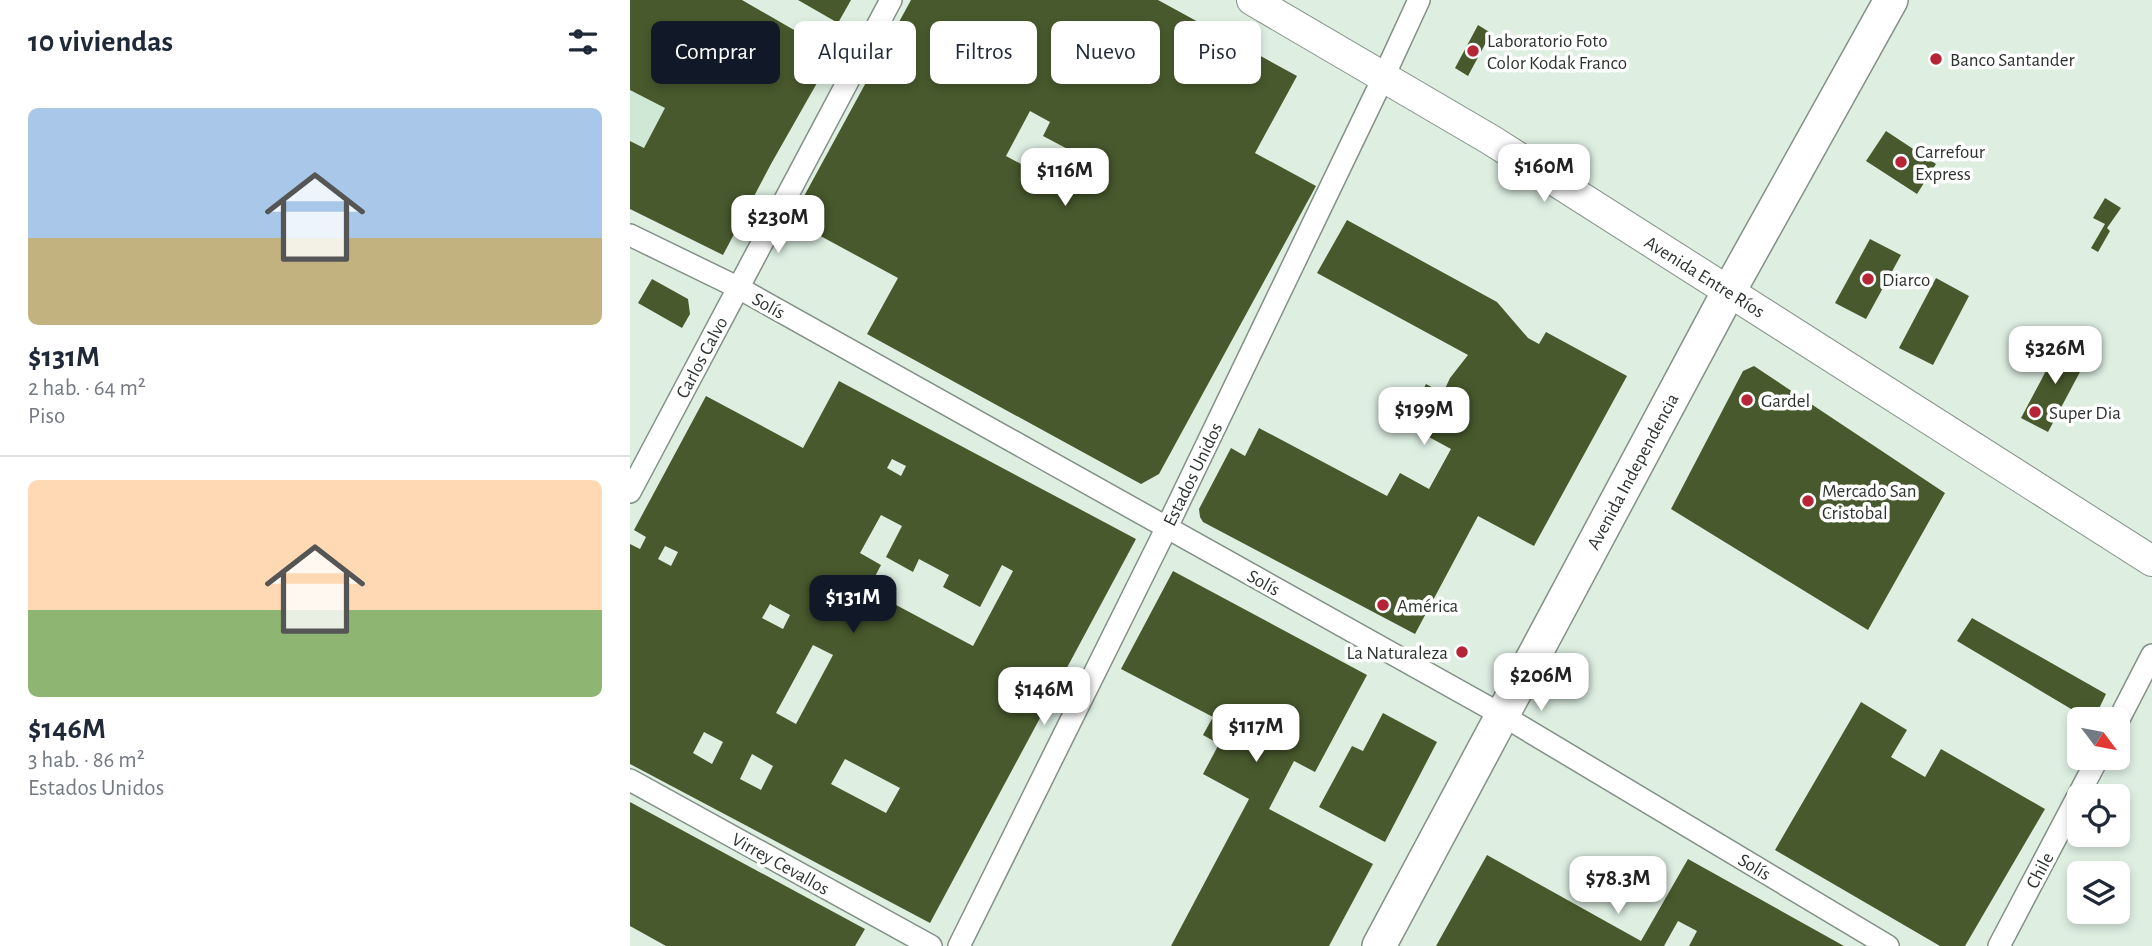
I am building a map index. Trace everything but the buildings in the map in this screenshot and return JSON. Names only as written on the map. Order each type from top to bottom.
[{"type":"main road","name":"Avenida Entre Ríos","points":[[1252,0],[1491,140],[2152,561]]},
{"type":"main road","name":"Avenida Independencia","points":[[1379,946],[1728,291],[1891,0]]},
{"type":"street","name":"Carlos Calvo","points":[[630,492],[891,0]]},
{"type":"street","name":"Estados Unidos","points":[[959,946],[1167,527],[1419,0]]},
{"type":"street","name":"Solís","points":[[630,235],[737,288],[1502,715],[1888,946]]},
{"type":"street","points":[[2125,707],[2152,655]]},
{"type":"street","name":"Chile","points":[[1999,946],[2092,770]]},
{"type":"street","name":"Virrey Cevallos","points":[[630,780],[931,946]]},
{"type":"shaded area","points":[[630,90],[665,108],[630,176]]},
{"type":"place","name":"Laboratorio Foto Color Kodak Franco","points":[[1473,51]]},
{"type":"place","name":"Banco Santander","points":[[1936,59]]},
{"type":"place","name":"Carrefour Express","points":[[1901,162]]},
{"type":"place","name":"Diarco","points":[[1868,279]]},
{"type":"place","name":"Gardel","points":[[1747,400]]},
{"type":"place","name":"Super Dia","points":[[2035,412]]},
{"type":"place","name":"Mercado San Cristobal","points":[[1808,501]]},
{"type":"place","name":"América","points":[[1383,605]]},
{"type":"place","name":"La Naturaleza","points":[[1462,652]]}]
